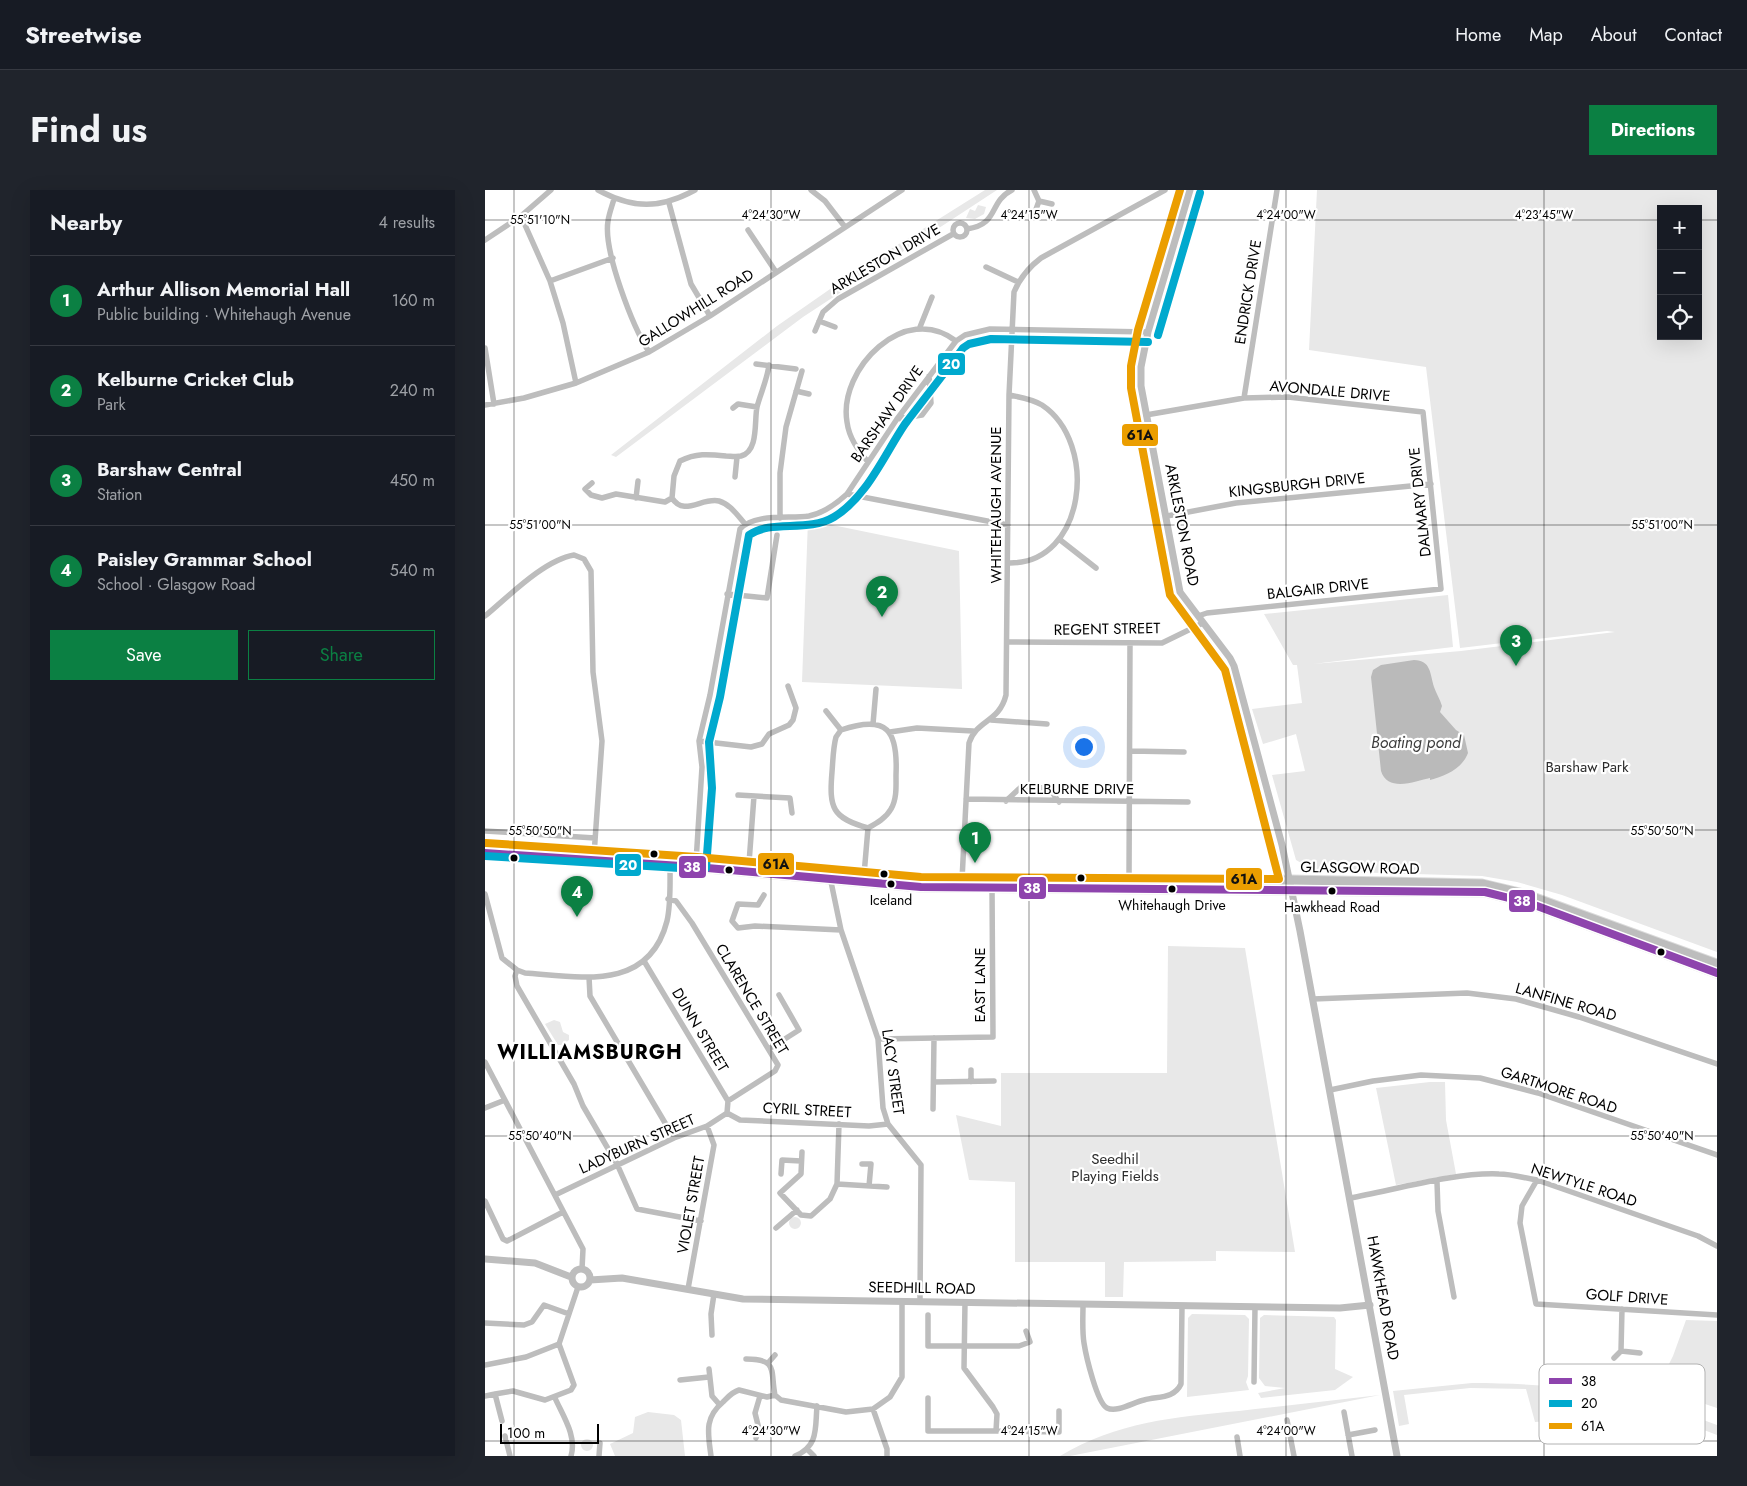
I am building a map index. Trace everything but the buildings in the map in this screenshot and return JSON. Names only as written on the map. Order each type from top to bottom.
[{"type":"main road","name":"GLASGOW ROAD","points":[[485,846],[594,857]]},
{"type":"main road","name":"GLASGOW ROAD","points":[[485,853],[671,861],[864,877],[921,887],[962,883],[1129,884],[1290,880],[1482,884],[1524,894],[1717,964]]},
{"type":"main road","name":"GLASGOW ROAD","points":[[696,863],[749,863],[830,874]]},
{"type":"main road","name":"GLASGOW ROAD","points":[[1129,884],[1485,892],[1529,903],[1717,973]]},
{"type":"street","points":[[485,240],[521,216],[551,190]]},
{"type":"street","points":[[598,190],[614,199],[640,205],[669,202],[695,190]]},
{"type":"street","points":[[811,190],[825,201],[845,227]]},
{"type":"street","name":"GALLOWHILL ROAD","points":[[485,405],[576,384],[649,352],[710,316],[902,190]]},
{"type":"street","points":[[967,229],[963,224],[956,224],[953,227],[953,234],[962,237],[967,229],[980,227],[989,221],[1003,195],[1012,190]]},
{"type":"street","points":[[1033,190],[1039,201],[1035,212]]},
{"type":"street","name":"WHITEHAUGH AVENUE","points":[[973,731],[991,720],[1001,709],[1006,696],[1009,563],[1007,525],[1009,395],[1012,303],[1018,282],[1031,266],[1041,258],[1165,190]]},
{"type":"street","name":"ARKLESTON ROAD","points":[[1190,190],[1148,332],[1141,377],[1146,415],[1181,592],[1234,666],[1290,880]]},
{"type":"street","name":"ENDRICK DRIVE","points":[[1244,398],[1277,190]]},
{"type":"street","points":[[614,199],[608,222],[608,240],[634,326],[649,352]]},
{"type":"street","points":[[1039,201],[1053,204]]},
{"type":"street","points":[[669,202],[691,284],[710,316]]},
{"type":"street","points":[[521,216],[550,281],[563,323],[576,384]]},
{"type":"street","points":[[748,230],[776,272]]},
{"type":"street","name":"ARKLESTON DRIVE","points":[[815,331],[823,312],[838,299],[953,234]]},
{"type":"street","points":[[550,281],[613,258]]},
{"type":"street","points":[[986,267],[1018,282]]},
{"type":"street","points":[[920,327],[931,297]]},
{"type":"street","points":[[819,321],[835,327]]},
{"type":"street","points":[[868,462],[850,436],[847,422],[847,401],[854,381],[869,358],[884,343],[900,332],[920,327],[943,331],[956,341]]},
{"type":"street","name":"BARSHAW DRIVE","points":[[780,518],[811,516],[826,510],[847,494],[897,419],[956,341],[976,331],[1011,328],[1148,332]]},
{"type":"street","points":[[485,348],[494,404]]},
{"type":"street","points":[[696,863],[702,781],[699,741],[710,695],[737,535],[745,524],[754,520],[780,518],[780,480],[784,438],[796,391],[799,370],[757,364]]},
{"type":"street","points":[[745,524],[735,511],[721,502],[707,501],[685,507],[680,506],[673,498],[674,476],[680,461],[700,453],[737,457],[745,454],[751,447],[757,407],[768,377],[769,365]]},
{"type":"street","points":[[897,419],[922,415],[931,403],[929,376]]},
{"type":"street","points":[[796,391],[809,394]]},
{"type":"street","points":[[1009,395],[1025,398],[1049,411],[1065,430],[1076,455],[1078,490],[1073,512],[1059,539],[1037,556],[1021,562],[1009,563]]},
{"type":"street","name":"AVONDALE DRIVE","points":[[1146,415],[1244,398],[1288,397],[1423,412]]},
{"type":"street","points":[[733,408],[738,404],[757,407]]},
{"type":"street","name":"DALMARY DRIVE","points":[[1423,412],[1441,589]]},
{"type":"street","points":[[735,477],[737,457]]},
{"type":"street","points":[[636,498],[638,480]]},
{"type":"street","points":[[592,483],[585,489],[595,497],[602,498],[616,494],[665,502],[673,498]]},
{"type":"street","name":"KINGSBURGH DRIVE","points":[[1167,516],[1236,503],[1431,484]]},
{"type":"street","points":[[847,494],[1007,525]]},
{"type":"street","points":[[727,594],[767,598],[777,536]]},
{"type":"street","points":[[1059,539],[1096,568]]},
{"type":"street","points":[[485,616],[527,582],[560,560],[574,555],[588,563],[591,571],[593,672],[602,741],[594,857]]},
{"type":"street","name":"BALGAIR DRIVE","points":[[1198,616],[1207,612],[1441,589]]},
{"type":"street","name":"REGENT STREET","points":[[1007,642],[1162,643],[1203,623]]},
{"type":"street","points":[[1129,884],[1130,643]]},
{"type":"street","points":[[699,741],[751,747],[762,744],[769,734],[789,725],[793,720],[796,708],[788,686]]},
{"type":"street","points":[[873,724],[876,689]]},
{"type":"street","points":[[826,711],[841,730]]},
{"type":"street","points":[[991,720],[1047,724]]},
{"type":"street","points":[[841,730],[873,724],[890,732],[917,728],[973,731],[969,743],[962,883]]},
{"type":"street","points":[[841,730],[834,745],[832,801],[838,814],[847,822],[868,828],[883,820],[892,808],[896,794],[896,742],[890,732]]},
{"type":"street","points":[[1130,751],[1183,752]]},
{"type":"street","points":[[1006,801],[1021,787],[1049,788],[1059,802]]},
{"type":"street","points":[[738,795],[790,798],[791,813]]},
{"type":"street","points":[[749,863],[754,796]]},
{"type":"street","name":"KELBURNE DRIVE","points":[[966,800],[1189,802]]},
{"type":"street","points":[[864,877],[868,828]]},
{"type":"street","points":[[485,831],[595,838]]},
{"type":"street","points":[[485,894],[502,958],[517,970],[525,973],[606,977],[623,973],[644,961],[662,937],[667,919],[671,861]]},
{"type":"street","name":"LACY STREET","points":[[830,874],[841,930],[878,1039],[883,1108],[888,1124],[921,1166],[919,1302]]},
{"type":"street","name":"HAWKHEAD ROAD","points":[[1290,880],[1397,1456]]},
{"type":"street","name":"EAST LANE","points":[[878,1039],[993,1037],[992,884]]},
{"type":"street","points":[[764,895],[758,905],[738,904],[731,921],[738,928],[755,926],[841,930]]},
{"type":"street","name":"CLARENCE STREET","points":[[668,899],[676,901],[692,924],[778,1065],[775,1071],[728,1100]]},
{"type":"street","name":"DUNN STREET","points":[[644,961],[728,1100]]},
{"type":"street","points":[[517,970],[515,976],[517,986],[574,1084],[583,1106],[617,1164],[637,1209],[701,1221]]},
{"type":"street","points":[[589,977],[590,996],[674,1138]]},
{"type":"street","points":[[769,1049],[799,1030],[779,994]]},
{"type":"street","name":"LANFINE ROAD","points":[[1313,1000],[1467,994],[1516,999],[1579,1017],[1717,1064]]},
{"type":"street","points":[[933,1109],[934,1038]]},
{"type":"street","points":[[485,1062],[583,1249],[582,1269]]},
{"type":"street","points":[[971,1070],[971,1082]]},
{"type":"street","name":"GARTMORE ROAD","points":[[1330,1090],[1373,1081],[1421,1075],[1480,1078],[1538,1093],[1717,1155]]},
{"type":"street","points":[[934,1082],[994,1082]]},
{"type":"street","points":[[485,1108],[505,1100]]},
{"type":"street","points":[[727,1113],[728,1100]]},
{"type":"street","name":"LADYBURN STREET","points":[[555,1195],[674,1138],[707,1126],[727,1113]]},
{"type":"street","name":"CYRIL STREET","points":[[727,1113],[740,1120],[888,1124]]},
{"type":"street","points":[[802,1152],[801,1174],[780,1193],[801,1215],[811,1216],[830,1199],[837,1184],[839,1124]]},
{"type":"street","name":"VIOLET STREET","points":[[688,1289],[714,1145],[707,1126]]},
{"type":"street","points":[[781,1174],[782,1160],[801,1161]]},
{"type":"street","points":[[861,1164],[871,1164],[869,1186]]},
{"type":"street","name":"NEWTYLE ROAD","points":[[1350,1198],[1437,1182],[1498,1174],[1537,1180],[1698,1236],[1717,1246]]},
{"type":"street","name":"GOLF DRIVE","points":[[1537,1180],[1522,1206],[1520,1223],[1536,1304],[1717,1315]]},
{"type":"street","points":[[1437,1182],[1439,1211],[1454,1297]]},
{"type":"street","points":[[837,1184],[887,1187]]},
{"type":"street","points":[[485,1201],[503,1238],[507,1241],[563,1212]]},
{"type":"street","points":[[776,1228],[797,1210]]},
{"type":"street","points":[[485,1259],[535,1263],[571,1277]]},
{"type":"street","points":[[582,1269],[589,1273],[590,1280],[585,1287],[578,1287],[572,1283],[571,1277],[575,1270],[582,1269]]},
{"type":"street","name":"SEEDHILL ROAD","points":[[590,1280],[622,1278],[743,1299],[1340,1308],[1370,1305]]},
{"type":"street","points":[[485,1396],[513,1391],[545,1400],[555,1398],[571,1390],[574,1385],[559,1344],[578,1287]]},
{"type":"street","points":[[712,1335],[711,1314],[714,1294]]},
{"type":"street","points":[[711,1456],[707,1426],[713,1411],[719,1404],[739,1390],[760,1396],[775,1395],[791,1403],[846,1412],[873,1409],[890,1397],[902,1377],[902,1301]]},
{"type":"street","points":[[965,1302],[964,1368],[997,1414],[996,1431]]},
{"type":"street","points":[[485,1323],[524,1325],[532,1322],[544,1305],[569,1314]]},
{"type":"street","points":[[1083,1305],[1083,1341],[1100,1402],[1109,1409],[1116,1409],[1177,1391],[1181,1384],[1181,1306]]},
{"type":"street","points":[[1255,1307],[1255,1382]]},
{"type":"street","points":[[1614,1358],[1621,1351],[1622,1310]]},
{"type":"street","points":[[928,1315],[928,1346],[1019,1346],[1030,1342],[1026,1331]]},
{"type":"street","points":[[485,1365],[526,1357],[559,1344]]},
{"type":"street","points":[[1621,1351],[1640,1353]]},
{"type":"street","points":[[769,1362],[775,1355]]},
{"type":"street","points":[[746,1359],[758,1359],[769,1362],[772,1367],[775,1395]]},
{"type":"street","points":[[709,1369],[712,1396],[719,1404]]},
{"type":"street","points":[[679,1380],[709,1377]]},
{"type":"street","points":[[495,1394],[502,1421]]},
{"type":"street","points":[[756,1438],[759,1429],[755,1413],[760,1396]]},
{"type":"street","points":[[555,1398],[570,1429],[573,1442],[572,1456]]},
{"type":"street","points":[[928,1398],[928,1431],[1059,1432],[1059,1412]]},
{"type":"street","points":[[795,1456],[808,1450],[814,1434],[817,1406]]},
{"type":"street","points":[[873,1409],[887,1449],[887,1456]]},
{"type":"street","points":[[1344,1412],[1352,1456]]},
{"type":"street","points":[[1287,1420],[1294,1456]]},
{"type":"street","points":[[759,1429],[779,1432]]},
{"type":"street","points":[[1348,1434],[1375,1430]]},
{"type":"street","points":[[505,1436],[510,1456]]},
{"type":"street","points":[[1237,1437],[1240,1456]]},
{"type":"street","points":[[599,1456],[600,1443]]},
{"type":"street","points":[[808,1450],[814,1456]]},
{"type":"green space","points":[[985,190],[997,190],[803,317],[616,457],[611,455],[777,326],[856,271]]},
{"type":"green space","name":"Barshaw Park","points":[[1317,190],[1717,190],[1717,952],[1562,895],[1517,882],[1482,876],[1315,871],[1296,860],[1272,775],[1305,771],[1296,734],[1263,744],[1252,709],[1302,703],[1297,665],[1293,665],[1264,614],[1448,595],[1453,647],[1313,664],[1461,651],[1615,632],[1607,631],[1460,648],[1426,367],[1309,350]]},
{"type":"green space","points":[[978,205],[986,207],[984,214],[975,219],[966,218],[970,209],[975,211]]},
{"type":"green space","points":[[808,520],[959,551],[962,689],[802,682]]},
{"type":"green space","name":"Seedhil Playing Fields","points":[[1168,946],[1245,948],[1295,1252],[1216,1251],[1216,1261],[1124,1262],[1123,1297],[1105,1297],[1105,1262],[1015,1262],[1015,1182],[969,1180],[956,1115],[1001,1126],[1001,1073],[1167,1073]]},
{"type":"green space","points":[[554,1020],[560,1022],[563,1032],[569,1035],[569,1040],[563,1045],[558,1045],[545,1024]]},
{"type":"green space","points":[[1445,1082],[1446,1120],[1456,1174],[1396,1185],[1376,1088]]},
{"type":"green space","points":[[795,1217],[801,1223],[795,1229],[789,1223]]},
{"type":"green space","points":[[1192,1314],[1245,1315],[1249,1319],[1248,1376],[1246,1382],[1249,1390],[1187,1397],[1188,1318]]},
{"type":"green space","points":[[1264,1315],[1334,1317],[1336,1320],[1335,1369],[1353,1377],[1335,1390],[1261,1398],[1258,1393],[1285,1388],[1265,1386],[1259,1378],[1260,1318]]},
{"type":"green space","points":[[1686,1320],[1717,1321],[1717,1408],[1705,1404],[1705,1364],[1669,1364]]},
{"type":"green space","points":[[1472,1383],[1539,1385],[1539,1422],[1535,1422],[1526,1389],[1470,1388],[1404,1395],[1409,1424],[1399,1426],[1393,1391]]},
{"type":"green space","points":[[1380,1395],[1070,1456],[1060,1456],[1103,1435],[1147,1423],[1192,1416]]},
{"type":"green space","points":[[648,1412],[674,1415],[681,1420],[685,1456],[615,1456],[610,1444],[633,1433],[635,1417]]},
{"type":"green space","points":[[1705,1421],[1717,1425],[1717,1435],[1705,1430]]},
{"type":"green space","points":[[585,1439],[589,1439],[593,1445],[589,1451],[585,1451],[581,1447],[581,1443]]},
{"type":"water","name":"Boating pond","points":[[1414,660],[1424,662],[1427,665],[1442,706],[1440,712],[1456,730],[1464,735],[1468,753],[1457,768],[1441,776],[1430,780],[1430,778],[1396,784],[1385,778],[1381,771],[1371,677],[1373,670],[1381,665]]},
{"type":"transit line","name":"61A","points":[[486,843],[697,857],[921,877],[1279,879],[1225,670],[1170,595],[1131,388],[1131,366],[1138,330],[1180,190]]},
{"type":"transit line","name":"20","points":[[1158,335],[1200,193]]},
{"type":"transit line","name":"20","points":[[706,868],[712,788],[709,742],[720,697],[749,535],[758,530],[779,526],[801,526],[824,522],[846,509],[874,475],[905,424],[963,348],[969,344],[991,339],[1148,342]]},
{"type":"transit line","name":"38","points":[[485,853],[696,867],[921,887],[1485,892],[1529,903],[1717,973]]},
{"type":"transit line","name":"20","points":[[485,856],[696,869]]},
{"type":"place","name":"Kelburne Cricket Club","points":[[882,617]]},
{"type":"place","name":"Barshaw Central","points":[[1516,666]]},
{"type":"place","name":"Arthur Allison Memorial Hall","points":[[975,863]]},
{"type":"place","name":"Iceland","points":[[891,884]]},
{"type":"place","name":"Whitehaugh Drive","points":[[1172,889]]},
{"type":"place","name":"Hawkhead Road","points":[[1332,891]]},
{"type":"place","name":"Paisley Grammar School","points":[[577,917]]},
{"type":"district","name":"WILLIAMSBURGH","points":[[590,1052]]}]
